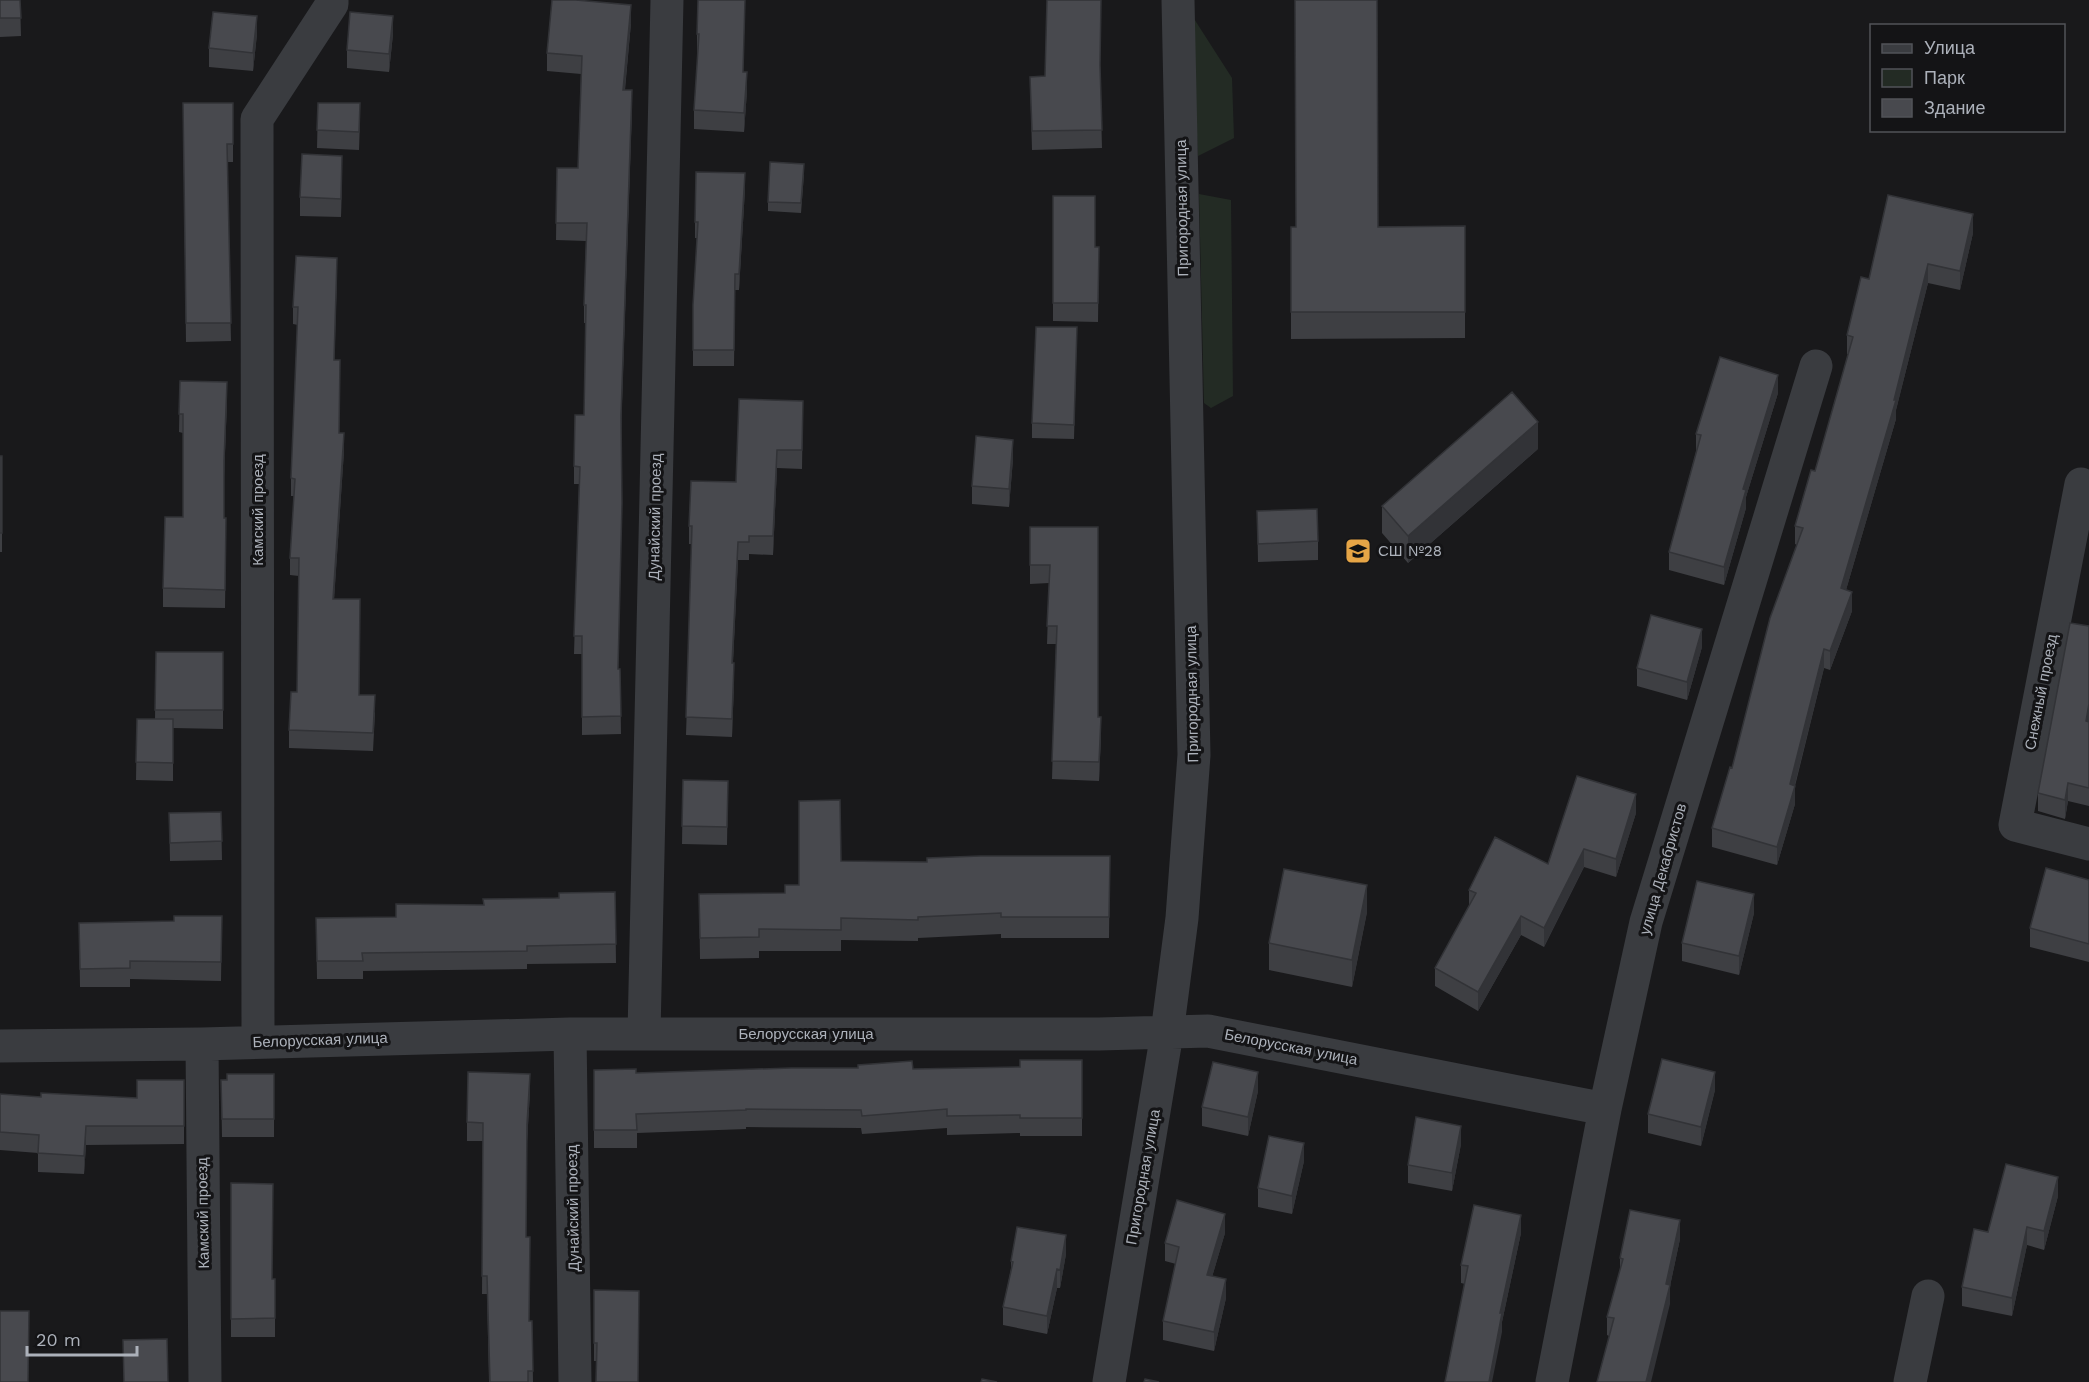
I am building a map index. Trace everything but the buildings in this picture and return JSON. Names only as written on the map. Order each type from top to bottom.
[{"type":"street","name":"Камский проезд","points":[[258,1042],[257,119],[332,4],[332,0]]},
{"type":"street","name":"Дунайский проезд","points":[[644,1034],[667,0]]},
{"type":"street","name":"Пригородная улица","points":[[1108,1382],[1167,1033],[1182,918],[1194,755],[1178,0]]},
{"type":"street","name":"улица Декабристов","points":[[1552,1382],[1605,1109],[1646,922],[1816,366]]},
{"type":"street","name":"Снежный проезд","points":[[2081,484],[2015,825],[2089,844]]},
{"type":"street","name":"Белорусская улица","points":[[0,1046],[202,1044],[570,1034],[1167,1033],[1208,1031],[1605,1109]]},
{"type":"street","name":"Дунайский проезд","points":[[570,1034],[575,1382]]},
{"type":"street","name":"Камский проезд","points":[[202,1044],[205,1382]]},
{"type":"street","points":[[1910,1382],[1928,1296]]},
{"type":"green space","points":[[1191,14],[1232,78],[1234,138],[1198,156]]},
{"type":"green space","points":[[1199,194],[1231,200],[1233,396],[1211,408],[1204,403]]},
{"type":"place","name":"СШ №28","points":[[1358,551]]}]
